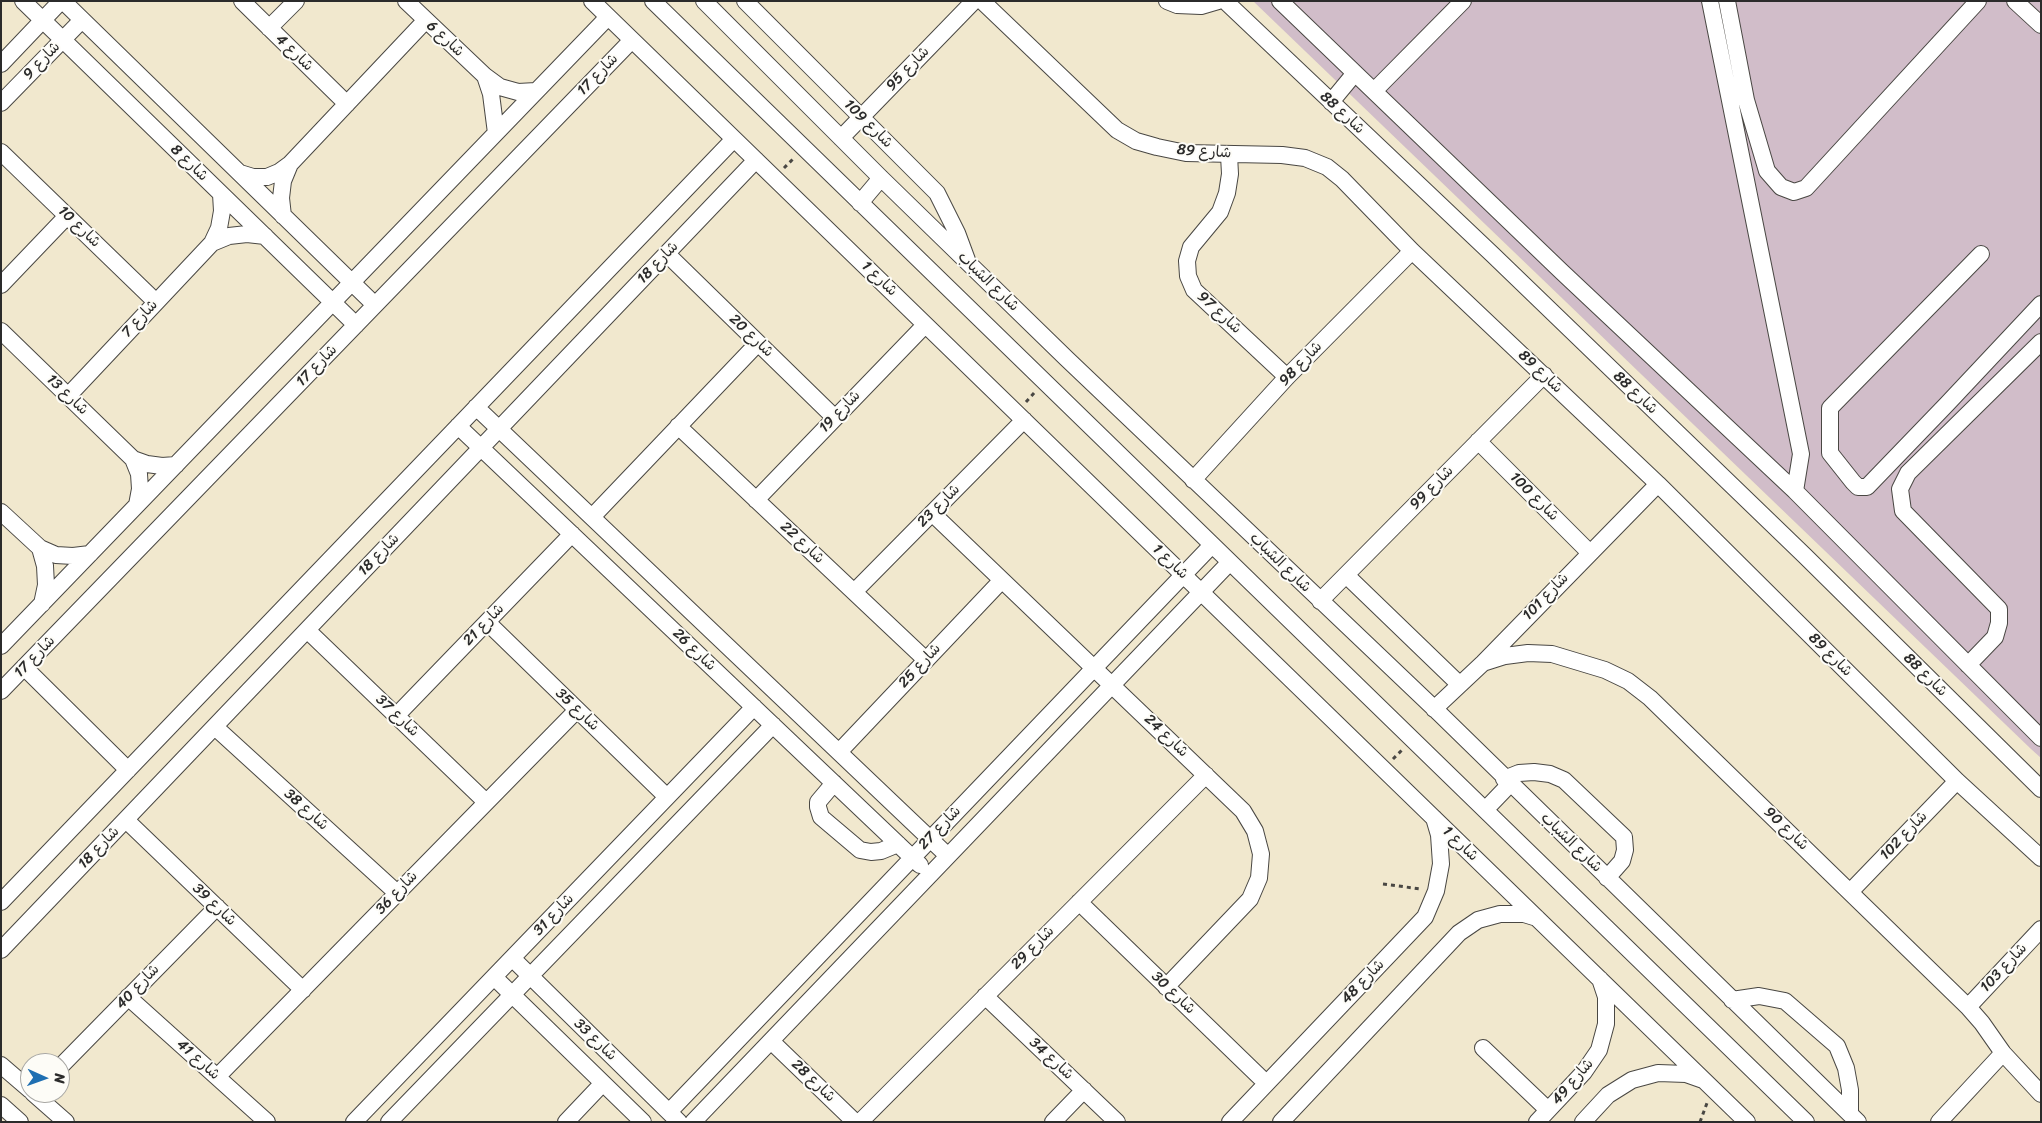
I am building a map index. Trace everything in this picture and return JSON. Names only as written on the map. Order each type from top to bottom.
[{"type":"street","name":"شارع 8","points":[[23,1],[356,325]]},
{"type":"street","name":"شارع 8","points":[[62,1],[375,305]]},
{"type":"street","name":"شارع 9","points":[[1,64],[62,1]]},
{"type":"street","name":"شارع 4","points":[[242,1],[347,104]]},
{"type":"street","points":[[269,28],[296,1]]},
{"type":"street","name":"شارع 6","points":[[406,1],[485,76],[500,87],[518,92],[536,91]]},
{"type":"street","name":"شارع 1","points":[[592,1],[1747,1122]]},
{"type":"street","points":[[653,1],[1806,1122]]},
{"type":"street","name":"شارع الشباب","points":[[704,1],[881,178],[1193,480],[1434,709],[1854,1118]]},
{"type":"street","name":"شارع 109","points":[[745,1],[936,192],[957,232],[968,262]]},
{"type":"street","name":"شارع 95","points":[[841,138],[974,1]]},
{"type":"street","name":"شارع 89","points":[[982,1],[1118,130],[1136,141],[1157,148],[1186,153],[1282,155],[1305,158],[1327,167],[1342,179],[1412,251],[1658,484],[1957,780],[2041,858]]},
{"type":"street","points":[[1167,1],[1178,5],[1201,6],[1218,1]]},
{"type":"street","name":"شارع 88","points":[[1225,1],[2037,779]]},
{"type":"street","points":[[1280,1],[1562,272],[1795,491],[1968,665],[2038,728]]},
{"type":"street","points":[[1374,91],[1463,1]]},
{"type":"street","points":[[1710,1],[1801,454],[1795,491]]},
{"type":"street","points":[[1727,1],[1746,100],[1767,171],[1780,187],[1794,192],[1806,188],[1978,1]]},
{"type":"street","points":[[2015,1],[2041,25]]},
{"type":"street","points":[[3,642],[138,505],[608,17]]},
{"type":"street","name":"شارع 9","points":[[1,103],[82,20]]},
{"type":"street","points":[[240,173],[253,177],[267,177],[279,172],[290,164],[426,20]]},
{"type":"street","name":"شارع 17","points":[[1,691],[632,40]]},
{"type":"street","points":[[1331,102],[1355,73]]},
{"type":"street","points":[[485,76],[493,104],[496,133]]},
{"type":"street","name":"شارع 18","points":[[1,902],[734,139]]},
{"type":"street","name":"شارع 10","points":[[1,152],[156,302]]},
{"type":"street","name":"شارع 97","points":[[1229,155],[1230,174],[1227,194],[1220,212],[1191,247],[1187,261],[1188,276],[1194,290],[1287,377]]},
{"type":"street","name":"شارع 18","points":[[1,950],[756,160]]},
{"type":"street","points":[[284,216],[281,198],[283,181],[290,164]]},
{"type":"street","points":[[860,203],[881,178]]},
{"type":"street","name":"شارع 7","points":[[68,396],[212,243],[221,219],[221,194]]},
{"type":"street","points":[[1,284],[67,216]]},
{"type":"street","name":"شارع 7","points":[[212,243],[229,236],[247,234],[265,236]]},
{"type":"street","name":"شارع 98","points":[[1193,480],[1287,377],[1412,251]]},
{"type":"street","name":"شارع 20","points":[[667,254],[835,418]]},
{"type":"street","points":[[1981,254],[1830,408],[1830,453],[1858,487],[1867,487],[2041,304]]},
{"type":"street","name":"شارع 19","points":[[756,500],[925,325]]},
{"type":"street","name":"شارع 13","points":[[1,331],[133,460],[139,474],[138,505]]},
{"type":"street","points":[[1968,665],[1995,637],[1999,623],[1999,609],[1903,511],[1900,489],[1908,473],[2041,342]]},
{"type":"street","points":[[592,517],[758,343]]},
{"type":"street","name":"شارع 99","points":[[1320,601],[1544,375]]},
{"type":"street","name":"شارع 26","points":[[476,407],[948,856]]},
{"type":"street","name":"شارع 23","points":[[854,592],[1024,420]]},
{"type":"street","name":"شارع 26","points":[[458,426],[930,874]]},
{"type":"street","name":"شارع 22","points":[[678,426],[926,660]]},
{"type":"street","name":"شارع 100","points":[[1478,442],[1590,553]]},
{"type":"street","points":[[133,460],[162,466],[176,464]]},
{"type":"street","name":"شارع 101","points":[[1434,709],[1483,662],[1658,484]]},
{"type":"street","points":[[1,512],[40,548],[56,554],[73,556],[90,554]]},
{"type":"street","name":"شارع 24","points":[[932,513],[1243,811],[1256,831],[1261,854],[1259,878],[1250,900],[1166,986]]},
{"type":"street","name":"شارع 21","points":[[396,716],[572,534]]},
{"type":"street","name":"شارع 27","points":[[674,1117],[912,858],[1212,545]]},
{"type":"street","points":[[40,548],[45,566],[46,585],[42,604]]},
{"type":"street","name":"شارع 27","points":[[693,1122],[1230,562]]},
{"type":"street","points":[[1346,575],[1459,684]]},
{"type":"street","name":"شارع 25","points":[[839,752],[1002,580]]},
{"type":"street","name":"شارع 35","points":[[486,622],[667,797]]},
{"type":"street","name":"شارع 37","points":[[307,630],[486,802]]},
{"type":"street","name":"شارع 90","points":[[1483,662],[1505,656],[1528,653],[1552,654],[1605,670],[1628,681],[1650,698],[1968,1006],[2003,1053],[2041,1094]]},
{"type":"street","points":[[24,667],[128,770]]},
{"type":"street","name":"شارع 31","points":[[354,1122],[754,707]]},
{"type":"street","name":"شارع 36","points":[[217,1077],[577,710]]},
{"type":"street","name":"شارع 31","points":[[389,1122],[773,725]]},
{"type":"street","name":"شارع 38","points":[[215,727],[397,893]]},
{"type":"street","points":[[1485,810],[1507,781],[1519,774],[1534,772],[1550,774],[1564,780],[1624,837],[1625,850],[1622,861],[1607,878]]},
{"type":"street","name":"شارع 29","points":[[860,1122],[1206,775]]},
{"type":"street","name":"شارع 102","points":[[1850,892],[1957,780]]},
{"type":"street","points":[[834,783],[818,802],[822,817],[860,850],[881,851],[898,844]]},
{"type":"street","name":"شارع 48","points":[[1230,1122],[1425,917],[1436,891],[1441,864],[1440,836],[1434,818]]},
{"type":"street","name":"شارع 39","points":[[126,820],[302,990]]},
{"type":"street","name":"شارع 30","points":[[1079,902],[1266,1084]]},
{"type":"street","name":"شارع 40","points":[[70,1057],[217,907]]},
{"type":"street","points":[[1289,1119],[1458,933],[1478,920],[1500,914],[1524,914],[1537,918]]},
{"type":"street","name":"شارع 103","points":[[1968,1006],[2041,929]]},
{"type":"street","name":"شارع 33","points":[[512,958],[674,1117]]},
{"type":"street","name":"شارع 33","points":[[494,977],[643,1122]]},
{"type":"street","name":"شارع 49","points":[[1537,1122],[1584,1072],[1599,1050],[1606,1024],[1606,997],[1600,979]]},
{"type":"street","name":"شارع 34","points":[[985,996],[1117,1122]]},
{"type":"street","points":[[1732,1000],[1759,996],[1786,1001],[1837,1046],[1847,1075],[1854,1118]]},
{"type":"street","name":"شارع 41","points":[[128,997],[267,1122]]},
{"type":"street","name":"شارع 28","points":[[771,1041],[855,1122]]},
{"type":"street","points":[[1483,1048],[1548,1110]]},
{"type":"street","points":[[1939,1122],[2003,1053]]},
{"type":"street","points":[[1,1064],[20,1081]]},
{"type":"street","points":[[1583,1122],[1608,1095],[1632,1080],[1658,1073],[1686,1074],[1704,1080]]},
{"type":"street","points":[[566,1122],[603,1083]]},
{"type":"street","points":[[1053,1122],[1084,1090]]},
{"type":"street","points":[[45,1103],[66,1122]]},
{"type":"street","points":[[1,1105],[20,1122]]},
{"type":"path","points":[[1383,884],[1436,891]]},
{"type":"shaded area","points":[[1253,1],[2041,1],[2041,758],[2031,749]]}]
